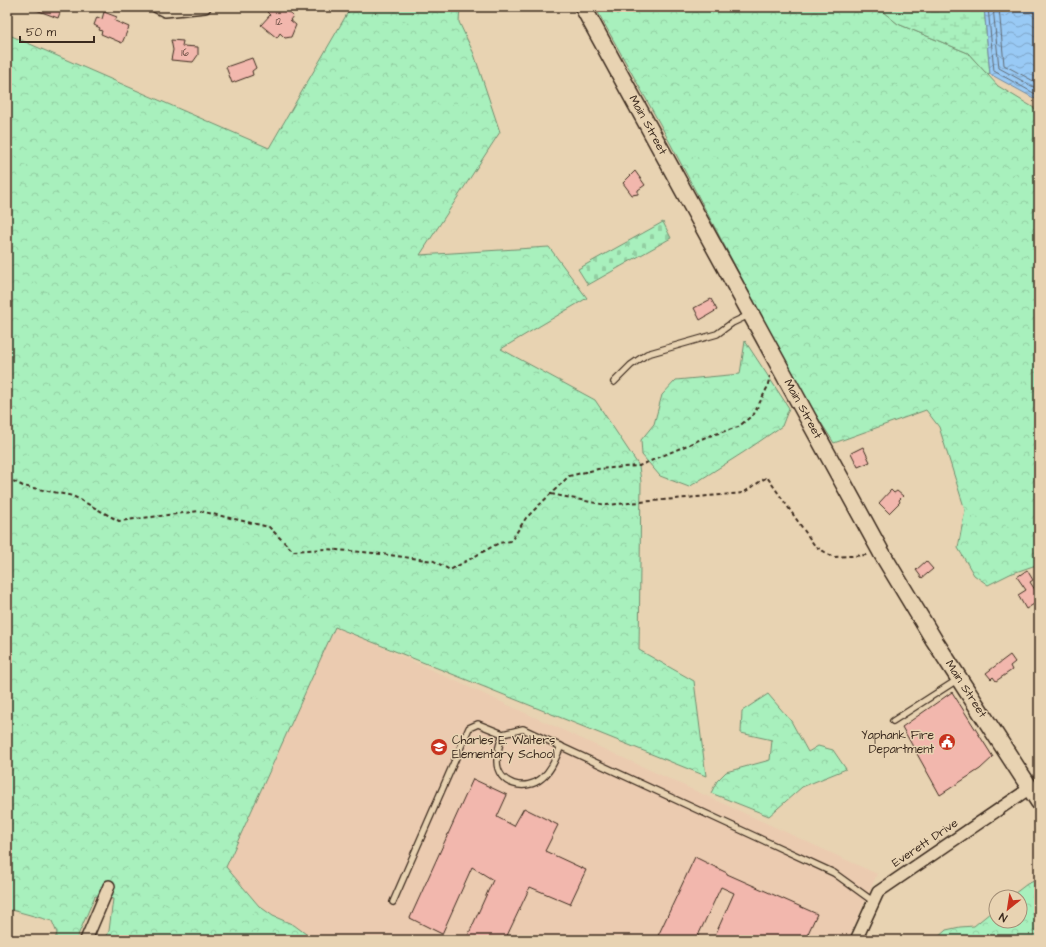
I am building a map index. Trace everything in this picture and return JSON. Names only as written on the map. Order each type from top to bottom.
[{"type":"main road","name":"Main Street","points":[[583,7],[881,552],[959,678],[1032,787],[1039,802]]},
{"type":"street","points":[[157,7],[165,11],[205,7]]},
{"type":"street","name":"Everett Drive","points":[[856,940],[878,892],[1032,787]]},
{"type":"street","points":[[86,940],[109,886]]},
{"type":"lane","points":[[614,382],[631,365],[646,354],[717,334],[732,323],[751,314]]},
{"type":"lane","points":[[893,721],[959,678]]},
{"type":"lane","points":[[393,902],[469,728],[478,724],[503,734],[524,729],[834,873],[874,902]]},
{"type":"lane","points":[[503,734],[497,755],[498,769],[505,780],[517,785],[529,786],[544,777],[549,771],[561,746]]},
{"type":"path","points":[[7,478],[23,486],[73,496],[119,521],[200,511],[269,527],[292,551],[325,549],[374,553],[434,561],[450,570],[499,543],[511,541],[526,518],[569,476],[598,469],[639,466],[706,437],[738,427],[754,414],[767,388],[775,359]]},
{"type":"path","points":[[551,494],[606,505],[742,493],[767,478],[815,546],[833,557],[873,555],[881,552]]},
{"type":"shaded area","name":"Charles E. Walters Elementary School","points":[[335,626],[877,874],[848,940],[227,940],[199,927]]},
{"type":"green space","points":[[351,7],[460,7],[459,22],[474,54],[500,132],[420,255],[549,247],[587,298],[501,349],[595,400],[639,466],[641,482],[639,650],[694,681],[706,776],[335,627],[226,867],[259,906],[273,916],[294,925],[314,940],[105,940],[109,931],[113,899],[95,896],[76,940],[55,940],[57,933],[52,921],[12,910],[7,911],[7,34],[269,148]]},
{"type":"green space","points":[[595,7],[877,7],[898,24],[968,53],[998,86],[1039,111],[1039,564],[1010,574],[988,585],[974,575],[958,548],[965,510],[939,427],[926,410],[834,443],[804,396],[660,124]]},
{"type":"green space","points":[[877,7],[984,7],[990,74],[986,73],[968,53],[898,24]]},
{"type":"green space","points":[[663,222],[671,238],[588,285],[578,269]]},
{"type":"green space","points":[[745,341],[789,408],[782,426],[689,487],[660,476],[642,455],[641,440],[654,424],[662,395],[676,380],[740,374]]},
{"type":"green space","points":[[768,694],[791,721],[808,752],[818,746],[833,750],[846,769],[802,787],[769,816],[711,793],[717,781],[726,772],[770,760],[772,740],[741,733],[742,711]]},
{"type":"green space","points":[[1039,879],[1039,940],[935,940],[946,930],[974,926],[988,915],[988,929],[1028,929],[1028,889],[1020,889],[1027,884]]},
{"type":"water","points":[[984,7],[1039,7],[1039,101],[990,74]]},
{"type":"building","points":[[28,7],[62,7],[58,18]]},
{"type":"building","points":[[272,7],[283,7],[293,16],[290,20],[296,25],[291,37],[285,38],[280,33],[277,38],[261,25],[270,15],[267,12]]},
{"type":"building","points":[[104,12],[117,17],[115,21],[129,27],[122,43],[101,34],[102,31],[99,30],[100,28],[94,25],[97,17],[102,19]]},
{"type":"building","points":[[171,40],[183,41],[182,46],[198,47],[198,55],[193,62],[171,60],[173,50]]},
{"type":"building","points":[[252,58],[256,68],[252,71],[253,75],[232,83],[226,67]]},
{"type":"building","points":[[635,171],[645,185],[638,190],[638,194],[632,195],[623,183]]},
{"type":"building","points":[[711,299],[717,310],[700,320],[694,308]]},
{"type":"building","points":[[863,447],[870,462],[858,467],[851,453]]},
{"type":"building","points":[[891,490],[894,493],[897,491],[903,496],[899,500],[900,502],[889,513],[879,503]]},
{"type":"building","points":[[926,561],[933,569],[922,578],[916,570]]},
{"type":"building","points":[[1027,570],[1033,580],[1030,582],[1039,596],[1039,601],[1026,609],[1018,595],[1026,590],[1017,577]]},
{"type":"building","points":[[1010,655],[1015,662],[1010,666],[1012,670],[996,681],[993,677],[991,679],[986,673]]},
{"type":"building","name":"Yaphank Fire Department","points":[[952,692],[993,757],[980,769],[940,795],[902,727]]},
{"type":"building","points":[[473,779],[507,795],[497,817],[514,826],[524,808],[558,825],[545,851],[586,870],[570,904],[530,887],[505,940],[466,940],[493,880],[472,867],[442,934],[410,918]]},
{"type":"building","points":[[695,857],[727,874],[817,914],[805,940],[713,940],[734,893],[721,887],[696,940],[656,940]]},
{"type":"place","name":"Yaphank Fire Department","points":[[947,742]]},
{"type":"place","name":"Charles E. Walters Elementary School","points":[[439,747]]}]
